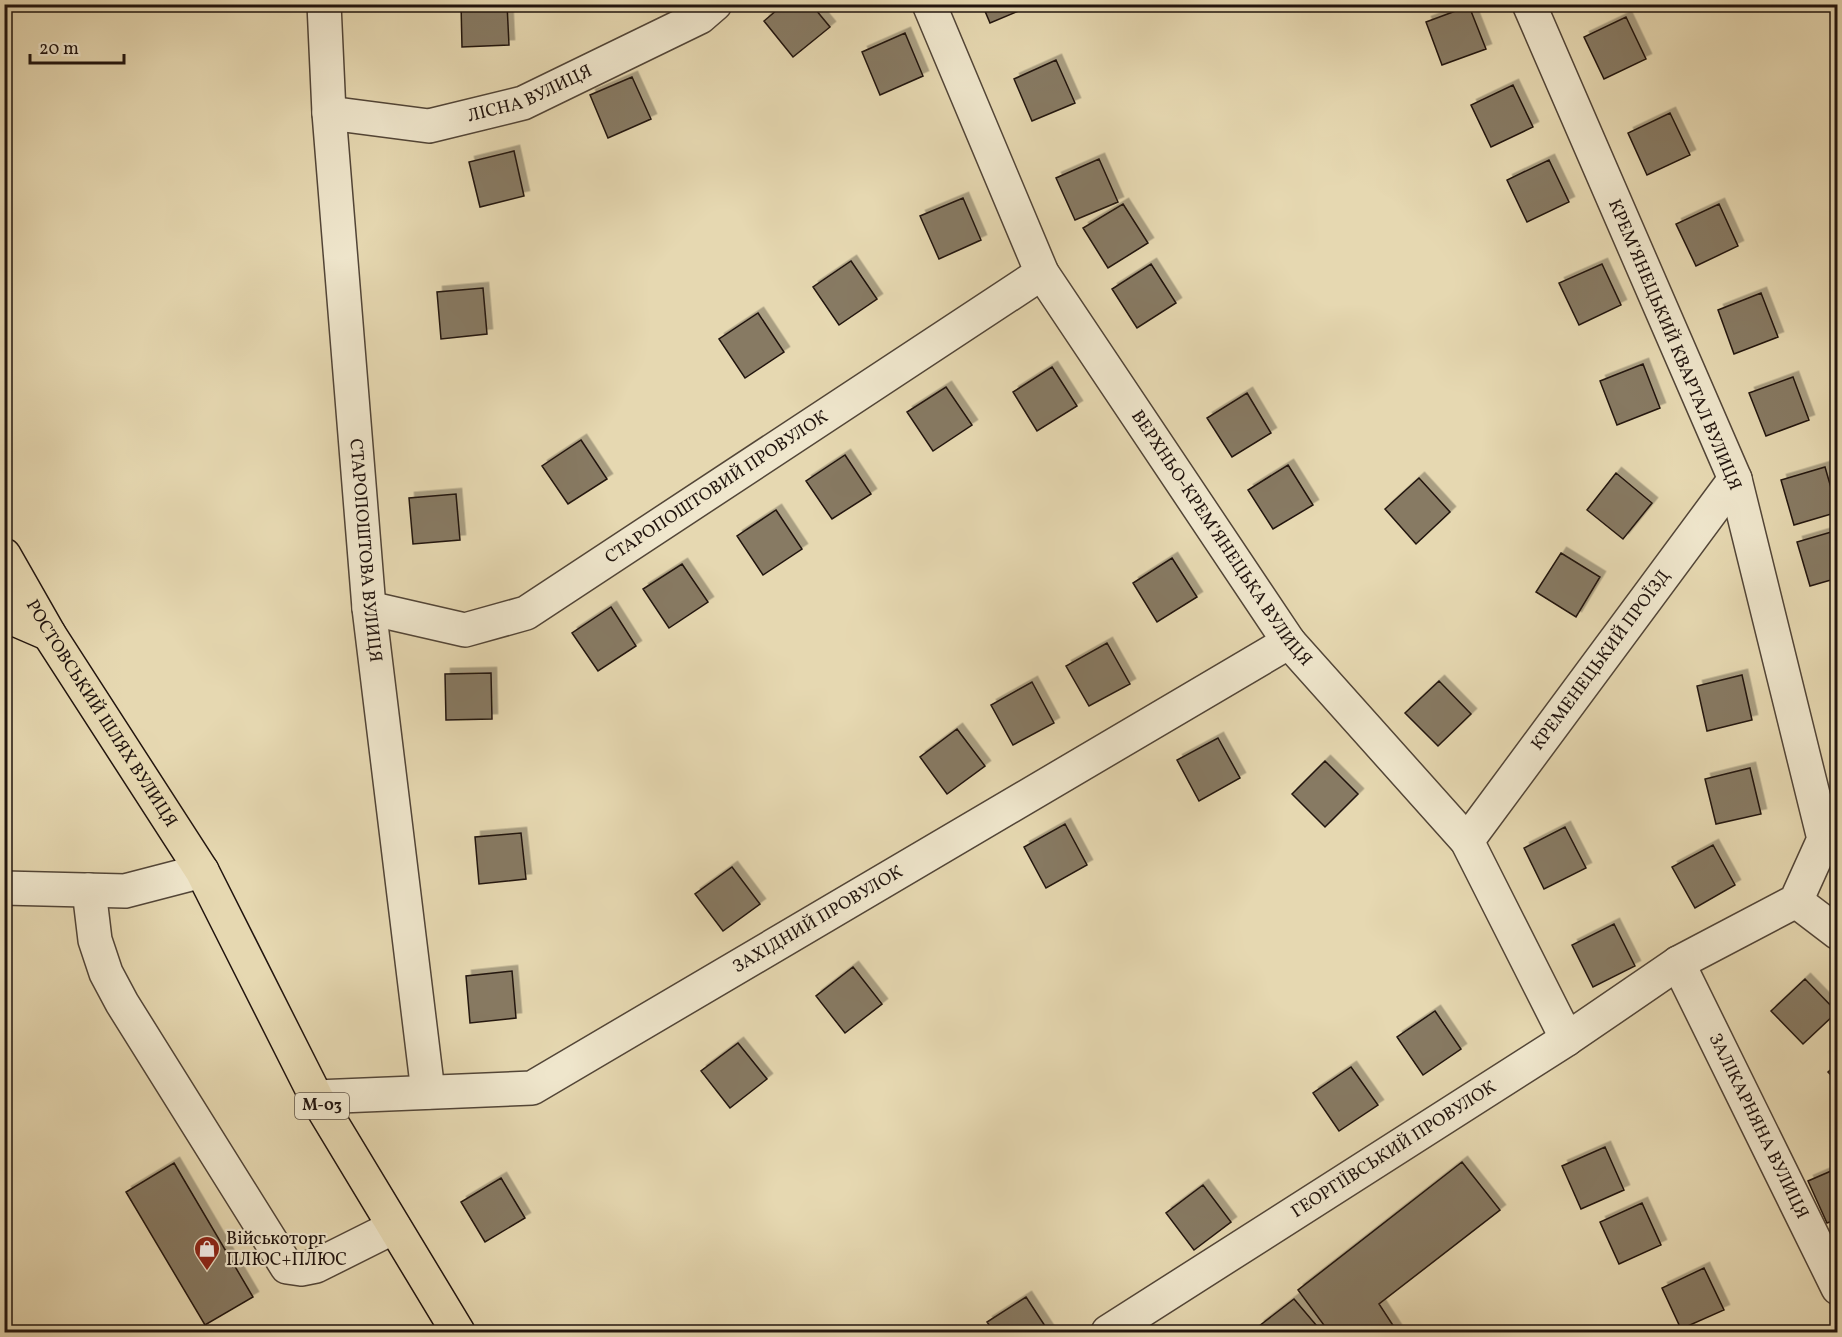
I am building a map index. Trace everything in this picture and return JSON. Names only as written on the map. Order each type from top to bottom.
[{"type":"main road","name":"РОСТОВСЬКИЙ ШЛЯХ ВУЛИЦЯ","points":[[4,555],[49,634],[202,871]]},
{"type":"main road","points":[[4,617],[12,618],[49,634]]},
{"type":"main road","name":"М-03","points":[[202,871],[316,1097],[458,1332]]},
{"type":"street","name":"СТАРОПОШТОВА ВУЛИЦЯ","points":[[324,4],[330,113],[369,608],[428,1092]]},
{"type":"street","name":"ЛІСНА ВУЛИЦЯ","points":[[330,113],[429,126],[523,103],[700,17],[716,4]]},
{"type":"street","name":"ВЕРХНЬО-КРЕМ’ЯНЕЦЬКА ВУЛИЦЯ","points":[[929,4],[1042,273],[1289,642],[1467,841],[1566,1039]]},
{"type":"street","name":"КРЕМ’ЯНЕЦЬКИЙ КВАРТАЛ ВУЛИЦЯ","points":[[1529,4],[1735,479],[1824,839],[1796,901]]},
{"type":"street","name":"СТАРОПОШТОВИЙ ПРОВУЛОК","points":[[369,608],[465,630],[526,614],[1042,273]]},
{"type":"street","name":"КРЕМЕНЕЦЬКИЙ ПРОЇЗД","points":[[1467,841],[1735,479]]},
{"type":"street","name":"ЗАХІДНИЙ ПРОВУЛОК","points":[[316,1097],[532,1088],[1289,642]]},
{"type":"street","points":[[4,888],[125,891],[202,871]]},
{"type":"street","points":[[89,890],[95,940],[106,973],[122,1003],[287,1267],[301,1269],[316,1266],[394,1227]]},
{"type":"street","points":[[1678,963],[1796,901],[1838,933]]},
{"type":"street","name":"ГЕОРГІЇВСЬКИЙ ПРОВУЛОК","points":[[1108,1332],[1566,1039],[1678,963]]},
{"type":"street","name":"ЗАЛІКАРНЯНА ВУЛИЦЯ","points":[[1678,963],[1838,1288]]},
{"type":"building","points":[[461,4],[507,4],[509,45],[462,47]]},
{"type":"building","points":[[784,4],[811,4],[830,27],[793,57],[764,21]]},
{"type":"building","points":[[982,4],[1032,4],[1033,5],[990,23]]},
{"type":"building","points":[[1469,6],[1486,49],[1442,65],[1426,22]]},
{"type":"building","points":[[1626,17],[1646,59],[1604,79],[1584,37]]},
{"type":"building","points":[[905,33],[923,76],[880,95],[862,52]]},
{"type":"building","points":[[1056,60],[1075,103],[1032,121],[1014,79]]},
{"type":"building","points":[[632,77],[651,119],[608,138],[590,95]]},
{"type":"building","points":[[1513,85],[1533,127],[1491,147],[1471,105]]},
{"type":"building","points":[[1670,113],[1690,155],[1647,175],[1628,133]]},
{"type":"building","points":[[514,151],[524,196],[480,207],[469,162]]},
{"type":"building","points":[[1099,159],[1118,202],[1075,220],[1056,178]]},
{"type":"building","points":[[1549,160],[1569,202],[1527,222],[1507,180]]},
{"type":"building","points":[[963,198],[981,240],[939,259],[920,216]]},
{"type":"building","points":[[1123,204],[1148,243],[1108,268],[1083,228]]},
{"type":"building","points":[[1719,204],[1738,246],[1696,266],[1676,224]]},
{"type":"building","points":[[851,261],[877,299],[839,325],[813,287]]},
{"type":"building","points":[[1151,264],[1176,303],[1137,328],[1112,289]]},
{"type":"building","points":[[1602,264],[1621,305],[1579,325],[1559,283]]},
{"type":"building","points":[[483,288],[487,334],[441,339],[437,292]]},
{"type":"building","points":[[1761,293],[1778,337],[1734,354],[1718,310]]},
{"type":"building","points":[[758,313],[784,352],[745,378],[719,339]]},
{"type":"building","points":[[1643,364],[1660,408],[1617,425],[1600,381]]},
{"type":"building","points":[[1052,367],[1077,406],[1037,431],[1013,392]]},
{"type":"building","points":[[1793,377],[1809,420],[1766,436],[1749,393]]},
{"type":"building","points":[[946,387],[972,425],[933,451],[907,412]]},
{"type":"building","points":[[1247,393],[1271,433],[1232,457],[1207,418]]},
{"type":"building","points":[[581,440],[607,479],[568,504],[542,466]]},
{"type":"building","points":[[845,455],[871,494],[832,519],[806,481]]},
{"type":"building","points":[[1288,465],[1313,505],[1273,529],[1248,490]]},
{"type":"building","points":[[1825,467],[1838,512],[1794,525],[1781,480]]},
{"type":"building","points":[[1616,473],[1652,503],[1623,539],[1587,510]]},
{"type":"building","points":[[1419,478],[1450,512],[1416,544],[1385,509]]},
{"type":"building","points":[[456,494],[460,540],[413,544],[409,498]]},
{"type":"building","points":[[776,510],[802,549],[763,575],[737,536]]},
{"type":"building","points":[[1838,530],[1838,578],[1810,586],[1797,542]]},
{"type":"building","points":[[1561,553],[1600,577],[1576,617],[1536,592]]},
{"type":"building","points":[[1172,558],[1197,597],[1157,622],[1133,583]]},
{"type":"building","points":[[682,564],[708,602],[669,628],[643,589]]},
{"type":"building","points":[[611,607],[636,646],[598,671],[572,633]]},
{"type":"building","points":[[1107,643],[1130,684],[1089,706],[1066,666]]},
{"type":"building","points":[[491,673],[492,719],[446,720],[445,674]]},
{"type":"building","points":[[1742,675],[1752,720],[1707,731],[1697,686]]},
{"type":"building","points":[[1439,681],[1471,714],[1438,746],[1405,713]]},
{"type":"building","points":[[1032,682],[1054,723],[1013,745],[991,705]]},
{"type":"building","points":[[957,729],[985,766],[947,794],[920,757]]},
{"type":"building","points":[[1218,738],[1240,778],[1199,801],[1177,760]]},
{"type":"building","points":[[1325,761],[1358,794],[1325,827],[1292,794]]},
{"type":"building","points":[[1750,768],[1761,814],[1716,824],[1705,779]]},
{"type":"building","points":[[1065,824],[1087,865],[1046,888],[1024,847]]},
{"type":"building","points":[[1565,827],[1586,868],[1544,889],[1524,848]]},
{"type":"building","points":[[521,833],[526,879],[479,884],[475,837]]},
{"type":"building","points":[[1713,845],[1735,885],[1695,908],[1672,867]]},
{"type":"building","points":[[732,867],[760,904],[723,931],[695,894]]},
{"type":"building","points":[[1614,924],[1635,966],[1593,987],[1572,945]]},
{"type":"building","points":[[853,967],[882,1004],[845,1033],[816,996]]},
{"type":"building","points":[[512,971],[516,1018],[470,1023],[466,976]]},
{"type":"building","points":[[1805,979],[1837,1012],[1803,1044],[1771,1011]]},
{"type":"building","points":[[1435,1011],[1461,1049],[1423,1075],[1397,1037]]},
{"type":"building","points":[[738,1043],[767,1079],[730,1108],[701,1071]]},
{"type":"building","points":[[1838,1063],[1838,1082],[1828,1072]]},
{"type":"building","points":[[1351,1067],[1378,1105],[1339,1131],[1313,1093]]},
{"type":"building","points":[[1605,1147],[1624,1190],[1581,1209],[1562,1166]]},
{"type":"building","points":[[1462,1162],[1500,1210],[1379,1304],[1396,1330],[1394,1332],[1329,1332],[1298,1290]]},
{"type":"building","points":[[174,1163],[253,1297],[205,1325],[126,1192]]},
{"type":"building","points":[[1838,1168],[1838,1219],[1827,1223],[1808,1181]]},
{"type":"building","points":[[501,1178],[525,1218],[485,1242],[461,1202]]},
{"type":"building","points":[[1203,1185],[1231,1222],[1194,1250],[1166,1213]]},
{"type":"building","points":[[1642,1203],[1661,1245],[1619,1264],[1600,1222]]},
{"type":"building","points":[[1704,1268],[1724,1310],[1681,1329],[1662,1288]]},
{"type":"building","points":[[1026,1297],[1049,1332],[994,1332],[987,1322]]},
{"type":"building","points":[[1294,1299],[1322,1332],[1264,1332],[1259,1326]]},
{"type":"place","name":"Військоторг ПЛЮС+ПЛЮС","points":[[207,1272]]}]
